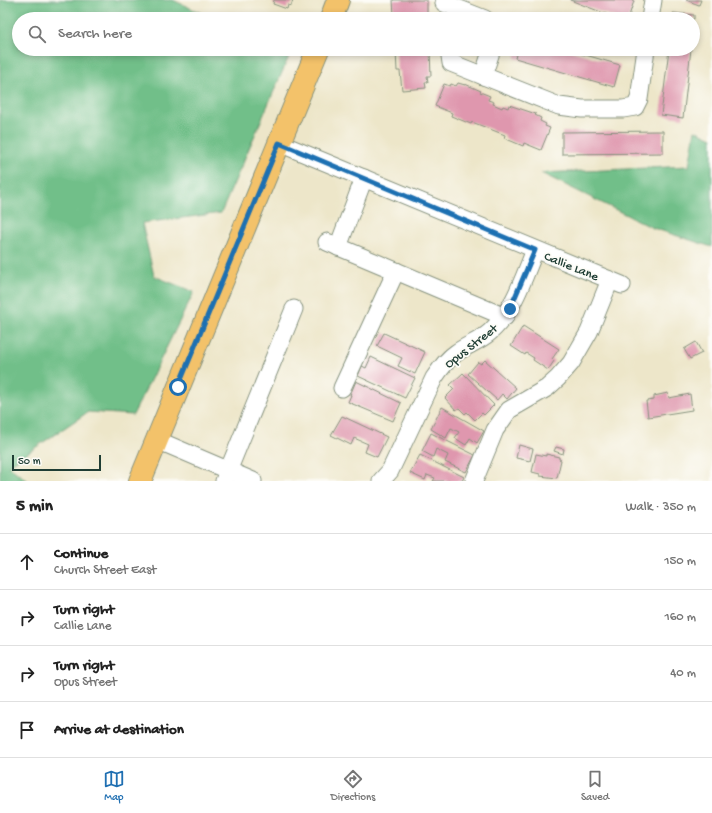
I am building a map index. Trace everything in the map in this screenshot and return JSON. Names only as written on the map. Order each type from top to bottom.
[{"type":"main road","points":[[334,12],[338,0]]},
{"type":"main road","points":[[140,481],[315,56]]},
{"type":"street","points":[[651,12],[653,0]]},
{"type":"street","points":[[444,8],[459,12]]},
{"type":"street","points":[[450,56],[451,63],[483,76],[559,106],[582,109],[623,109],[635,107],[639,100],[645,56]]},
{"type":"street","points":[[483,76],[490,56]]},
{"type":"street","name":"Callie Lane","points":[[279,143],[616,283],[571,363],[547,388],[509,410],[496,430],[474,481]]},
{"type":"street","points":[[364,178],[332,245],[505,316]]},
{"type":"street","name":"Opus Street","points":[[381,481],[390,471],[434,378],[440,369],[456,353],[488,334],[505,316],[510,309],[535,250]]},
{"type":"street","points":[[342,388],[396,271]]},
{"type":"street","points":[[226,475],[294,309]]},
{"type":"street","points":[[157,440],[226,475],[253,481]]},
{"type":"green space","points":[[0,0],[173,0],[199,12],[12,12],[12,56],[289,56],[221,213],[142,223],[154,276],[194,292],[133,415],[88,412],[8,466],[28,481],[0,481]]},
{"type":"green space","points":[[695,130],[712,138],[712,247],[653,228],[541,173],[689,166]]},
{"type":"building","points":[[274,0],[293,0],[291,6],[288,5],[287,9],[273,4]]},
{"type":"building","points":[[393,0],[427,0],[427,12],[394,12]]},
{"type":"building","points":[[570,0],[634,1],[630,12],[601,12]]},
{"type":"building","points":[[686,0],[701,0],[699,5]]},
{"type":"building","points":[[396,56],[430,56],[431,76],[427,76],[428,82],[425,82],[426,88],[402,90],[400,71],[397,71]]},
{"type":"building","points":[[516,56],[589,56],[620,65],[614,87],[515,58]]},
{"type":"building","points":[[668,56],[690,56],[683,118],[661,115]]},
{"type":"building","points":[[458,83],[465,84],[490,96],[488,100],[494,102],[493,104],[502,108],[503,106],[508,108],[509,105],[536,114],[535,115],[541,118],[540,121],[546,124],[545,126],[550,128],[541,150],[524,143],[523,146],[504,138],[505,135],[472,122],[471,124],[451,116],[452,113],[435,106],[444,84],[456,86]]},
{"type":"building","points":[[663,131],[663,153],[562,154],[562,132]]},
{"type":"building","points":[[523,326],[559,349],[552,359],[554,361],[548,370],[533,360],[534,358],[526,353],[525,355],[511,346]]},
{"type":"building","points":[[384,333],[425,352],[415,374],[398,366],[402,358],[377,346]]},
{"type":"building","points":[[696,342],[702,353],[690,359],[684,349]]},
{"type":"building","points":[[371,357],[415,378],[405,398],[358,376],[362,366],[366,368]]},
{"type":"building","points":[[485,360],[516,388],[507,399],[502,394],[497,400],[468,374],[478,362],[481,364]]},
{"type":"building","points":[[463,373],[494,405],[484,415],[482,413],[475,420],[467,412],[465,414],[459,408],[456,410],[445,398],[454,389],[450,385]]},
{"type":"building","points":[[356,381],[401,403],[393,421],[348,402]]},
{"type":"building","points":[[668,393],[669,398],[690,394],[692,410],[648,417],[646,401],[654,400],[654,396]]},
{"type":"building","points":[[442,407],[484,431],[477,443],[470,438],[466,445],[455,438],[459,432],[451,428],[446,438],[431,429]]},
{"type":"building","points":[[342,416],[387,437],[377,457],[365,452],[368,444],[354,438],[351,445],[331,435]]},
{"type":"building","points":[[431,433],[475,455],[466,472],[445,462],[448,455],[436,449],[433,457],[422,451]]},
{"type":"building","points":[[519,445],[533,449],[530,461],[516,458]]},
{"type":"building","points":[[556,447],[564,449],[563,454],[554,451]]},
{"type":"building","points":[[536,454],[546,456],[546,454],[559,457],[561,460],[557,478],[540,476],[540,474],[532,472]]},
{"type":"building","points":[[420,455],[464,477],[462,481],[433,481],[435,478],[427,475],[425,480],[410,473]]},
{"type":"route","points":[[178,387],[279,143],[535,250],[510,309]]}]
